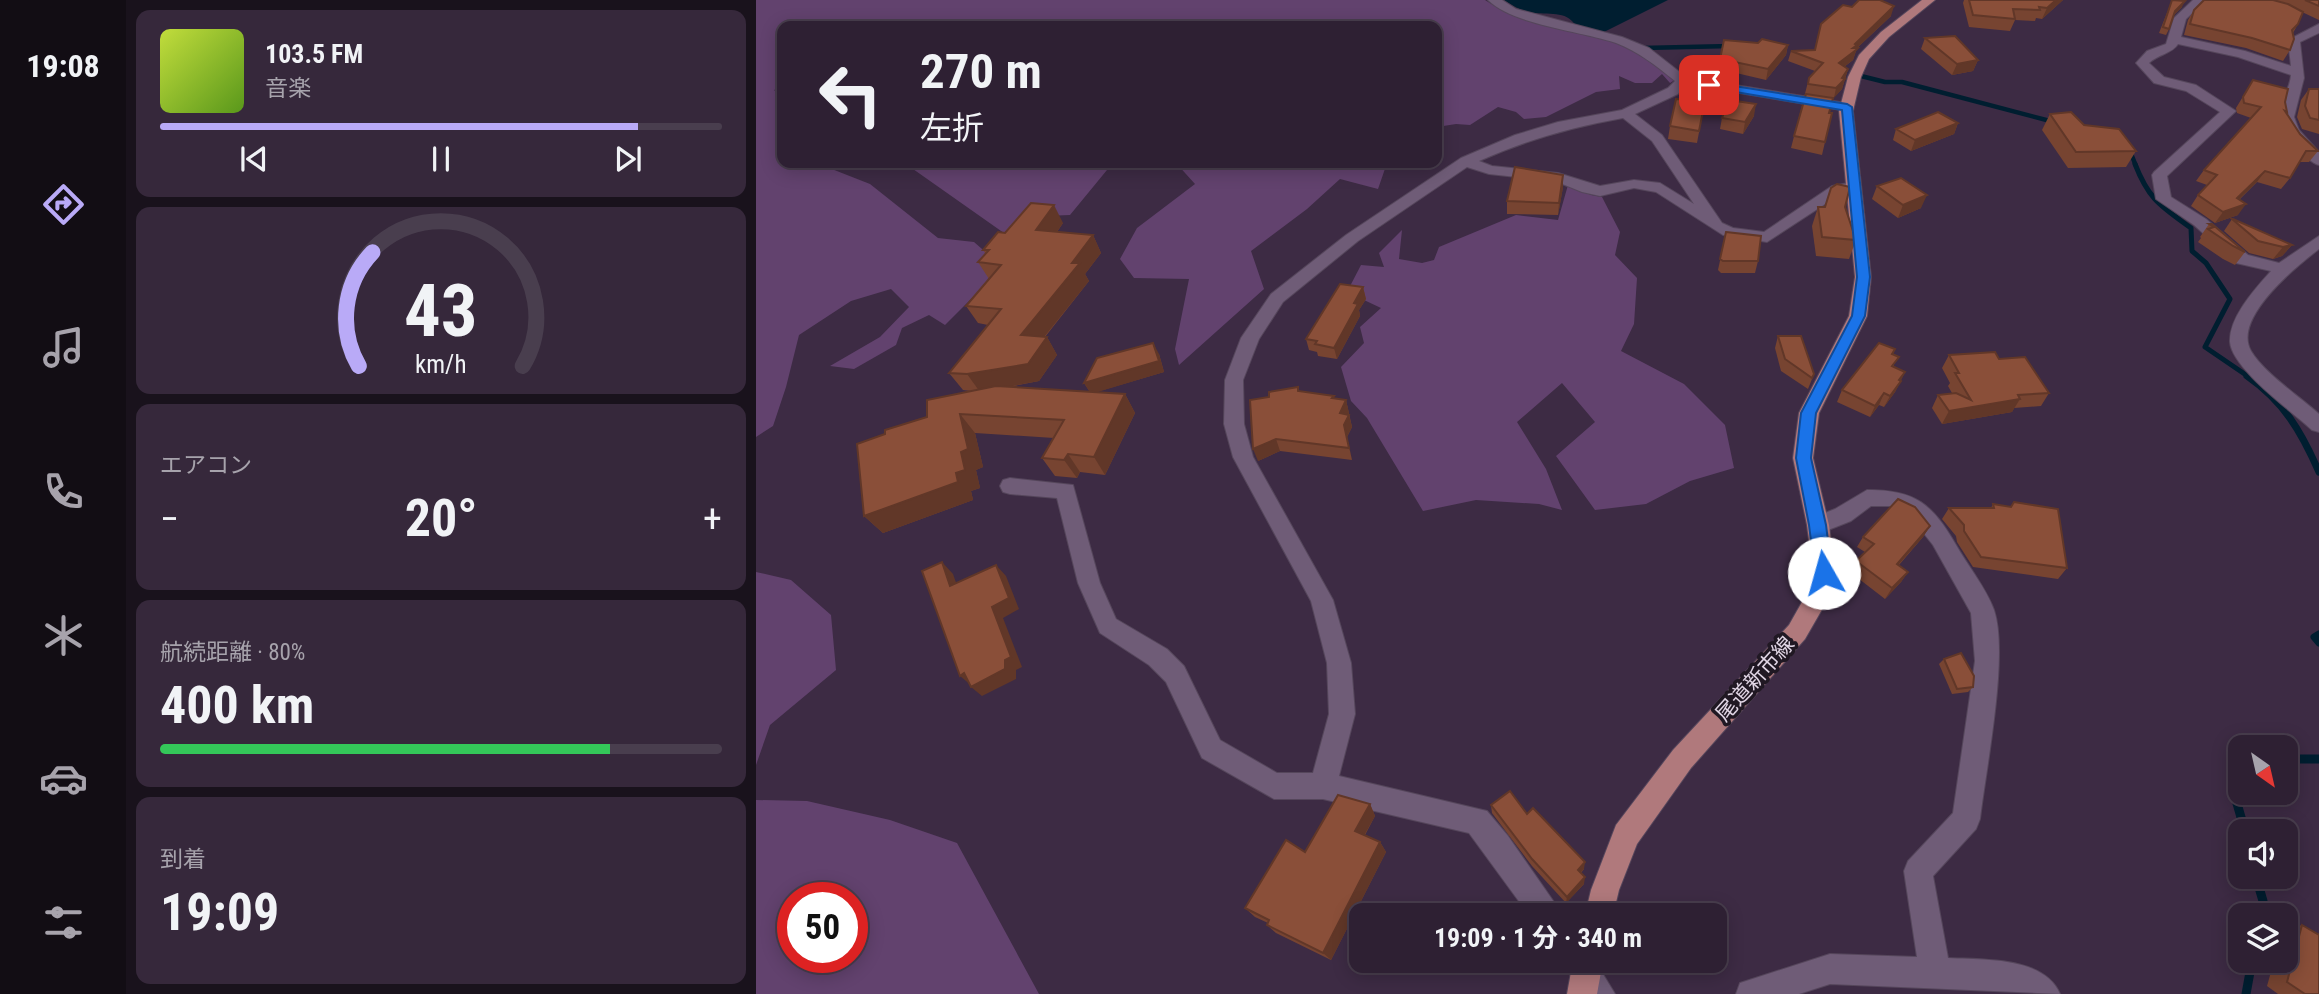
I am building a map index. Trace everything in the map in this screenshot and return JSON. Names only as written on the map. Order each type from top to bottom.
[{"type":"main road","name":"尾道新市線","points":[[1602,903],[1626,835],[1682,759],[1797,632],[1812,606],[1824,573],[1818,525],[1803,458],[1809,413],[1858,316],[1863,277],[1847,107],[1850,88],[1863,58],[1878,42],[1929,0]]},
{"type":"street","points":[[1494,0],[1512,11],[1618,40],[1646,51],[1682,80],[1847,107]]},
{"type":"street","points":[[2200,0],[2180,18],[2171,46],[2151,54],[2142,63],[2159,80],[2191,88],[2229,111],[2159,175],[2164,200],[2200,222],[2242,259],[2282,269]]},
{"type":"street","points":[[2303,17],[2319,28],[2294,40],[2292,45],[2298,85],[2286,113],[2287,122],[2302,132],[2319,161]]},
{"type":"street","points":[[2174,39],[2241,54],[2298,73]]},
{"type":"street","points":[[1323,786],[1342,714],[1339,663],[1322,600],[1243,457],[1234,424],[1234,380],[1251,338],[1277,298],[1352,238],[1466,161],[1531,135],[1626,113],[1673,91],[1682,80]]},
{"type":"street","points":[[1626,113],[1657,138],[1716,226]]},
{"type":"street","points":[[1466,161],[1489,170],[1558,177],[1587,189],[1600,191],[1634,184],[1660,188],[1729,232],[1767,237],[1837,189],[1854,186]]},
{"type":"street","points":[[2319,241],[2282,269],[2251,308],[2240,331],[2240,349],[2256,368],[2319,425]]},
{"type":"street","points":[[1010,486],[1066,491],[1088,583],[1108,626],[1158,657],[1175,674],[1211,749],[1274,786],[1323,786],[1477,821],[1498,846],[1537,903]]},
{"type":"street","points":[[1818,525],[1843,515],[1867,498],[1894,498],[1918,510],[1941,539],[1983,612],[1987,661],[1966,819],[1918,871],[1935,973]]},
{"type":"street","points":[[1751,994],[1830,969],[2013,976],[2045,994]]},
{"type":"shaded area","points":[[756,0],[1485,0],[1516,16],[1620,43],[1672,68],[1681,76],[1670,83],[1662,74],[1652,83],[1635,83],[1619,76],[1620,89],[1596,92],[1546,117],[1524,119],[1516,112],[1498,107],[1470,125],[1442,126],[1442,21],[777,21],[777,89],[774,90],[777,93],[777,168],[829,168],[870,184],[938,238],[974,242],[997,262],[985,285],[945,325],[929,315],[902,328],[896,345],[854,369],[830,366],[880,337],[909,307],[891,289],[851,301],[799,335],[773,426],[756,437]]},
{"type":"shaded area","points":[[1111,168],[1070,215],[1045,216],[1011,238],[913,169]]},
{"type":"shaded area","points":[[1181,168],[1385,168],[1378,189],[1340,179],[1307,209],[1251,251],[1264,289],[1179,365],[1175,349],[1189,279],[1134,278],[1120,259],[1137,228],[1195,184]]},
{"type":"shaded area","points":[[1568,185],[1602,197],[1620,232],[1615,255],[1637,278],[1634,324],[1621,351],[1684,384],[1725,425],[1734,468],[1690,481],[1646,504],[1595,510],[1556,456],[1595,422],[1562,383],[1517,422],[1546,469],[1562,510],[1539,504],[1476,500],[1423,511],[1367,418],[1351,401],[1341,367],[1364,343],[1360,327],[1381,308],[1347,292],[1361,265],[1384,267],[1379,253],[1402,230],[1399,259],[1422,263],[1434,260],[1439,247],[1516,215],[1558,220]]},
{"type":"shaded area","points":[[756,572],[791,580],[831,615],[836,670],[770,725],[756,765]]},
{"type":"shaded area","points":[[756,800],[807,801],[890,820],[957,843],[1039,994],[756,994]]},
{"type":"water","points":[[1504,0],[1668,0],[1604,32],[1578,29],[1564,16],[1526,11]]},
{"type":"building","points":[[1859,0],[1880,0],[1894,6],[1853,48],[1858,48],[1839,63],[1848,69],[1842,78],[1845,79],[1836,88],[1808,84],[1809,78],[1823,63],[1791,51],[1815,50],[1821,24],[1843,5],[1852,7]]},
{"type":"building","points":[[1969,0],[2056,0],[2047,8],[2039,7],[2040,10],[2013,9],[2015,19],[1973,15]]},
{"type":"building","points":[[2172,0],[2185,1],[2175,11],[2169,29],[2163,27]]},
{"type":"building","points":[[2204,0],[2273,0],[2303,12],[2292,30],[2294,39],[2290,50],[2190,24],[2194,10]]},
{"type":"building","points":[[2305,0],[2319,0],[2319,6]]},
{"type":"building","points":[[1955,36],[1978,60],[1957,64],[1925,38]]},
{"type":"building","points":[[1762,39],[1788,45],[1768,69],[1720,59],[1724,40],[1758,43]]},
{"type":"building","points":[[2253,80],[2288,89],[2285,102],[2287,112],[2285,111],[2300,134],[2318,151],[2306,151],[2290,178],[2265,171],[2237,198],[2246,204],[2223,212],[2198,195],[2217,175],[2204,170],[2261,107],[2244,103],[2243,97]]},
{"type":"building","points":[[2309,89],[2319,89],[2319,120],[2310,118],[2305,106]]},
{"type":"building","points":[[1806,94],[1833,98],[1825,142],[1794,136]]},
{"type":"building","points":[[1676,99],[1705,101],[1699,131],[1670,126]]},
{"type":"building","points":[[1729,100],[1756,104],[1745,122],[1722,118]]},
{"type":"building","points":[[1938,112],[1958,123],[1915,140],[1896,129]]},
{"type":"building","points":[[2071,112],[2084,125],[2119,129],[2136,151],[2076,152],[2050,114]]},
{"type":"building","points":[[1515,167],[1563,175],[1559,203],[1507,201]]},
{"type":"building","points":[[1901,178],[1927,195],[1903,205],[1877,186]]},
{"type":"building","points":[[1837,184],[1850,187],[1845,207],[1856,240],[1822,237],[1818,207],[1825,207],[1831,188]]},
{"type":"building","points":[[1031,203],[1054,205],[1036,230],[1093,235],[1072,263],[1080,263],[1021,335],[1047,337],[1028,364],[967,374],[949,373],[1001,309],[966,306],[1001,265],[978,262],[989,250],[983,250],[998,232],[1005,233]]},
{"type":"building","points":[[2232,219],[2292,245],[2283,247],[2258,241]]},
{"type":"building","points":[[2209,224],[2212,224],[2245,252],[2208,229],[2214,227]]},
{"type":"building","points":[[1726,232],[1761,236],[1758,261],[1720,259]]},
{"type":"building","points":[[1340,284],[1363,287],[1354,303],[1358,304],[1334,348],[1315,344],[1317,341],[1306,339]]},
{"type":"building","points":[[1778,336],[1801,336],[1814,374],[1812,378],[1785,359]]},
{"type":"building","points":[[1153,343],[1159,361],[1084,383],[1097,358]]},
{"type":"building","points":[[1879,343],[1895,349],[1892,354],[1899,357],[1892,366],[1905,372],[1890,396],[1884,393],[1875,406],[1842,390]]},
{"type":"building","points":[[1995,352],[1999,359],[2025,357],[2049,393],[2018,395],[2020,399],[1949,411],[1938,395],[1956,393],[1971,400],[1955,373],[1959,373],[1949,355]]},
{"type":"building","points":[[996,386],[1125,394],[1094,457],[1068,454],[1064,460],[1042,458],[1064,420],[960,414],[968,449],[961,452],[965,470],[956,473],[958,482],[864,516],[857,444],[885,434],[885,430],[927,417],[927,400]]},
{"type":"building","points":[[1298,387],[1298,391],[1346,400],[1340,413],[1349,415],[1344,425],[1349,448],[1276,439],[1253,449],[1250,400],[1269,397],[1269,392]]},
{"type":"building","points":[[1898,499],[1915,507],[1930,526],[1897,564],[1908,572],[1892,588],[1856,561],[1874,544],[1863,537]]},
{"type":"building","points":[[2014,502],[2058,509],[2067,568],[1981,557],[1964,531],[1964,525],[1949,508],[1994,508],[1993,504],[2011,507]]},
{"type":"building","points":[[942,562],[950,586],[996,565],[1009,598],[992,607],[1011,657],[1005,660],[1005,669],[971,687],[964,673],[960,676],[922,571]]},
{"type":"building","points":[[1961,653],[1974,676],[1973,687],[1957,689],[1944,659]]},
{"type":"building","points":[[1510,791],[1527,814],[1533,808],[1585,862],[1578,870],[1585,877],[1567,897],[1532,859],[1491,805]]},
{"type":"building","points":[[1338,795],[1370,804],[1355,831],[1380,842],[1323,953],[1267,925],[1269,920],[1245,908],[1286,840],[1305,852]]},
{"type":"building","points":[[2302,925],[2319,935],[2319,994],[2305,994],[2287,982],[2289,973],[2298,973],[2298,940]]},
{"type":"waterway","points":[[1642,48],[1731,46]]},
{"type":"waterway","points":[[1861,76],[1885,82],[1902,82],[2054,122]]},
{"type":"waterway","points":[[2130,151],[2136,166]]},
{"type":"waterway","points":[[2135,164],[2145,186],[2157,201],[2191,228],[2192,251],[2206,263],[2230,299],[2205,347],[2249,377]]},
{"type":"waterway","points":[[2247,376],[2271,396],[2290,418],[2319,472]]},
{"type":"waterway","points":[[2319,634],[2314,637],[2319,643]]},
{"type":"waterway","points":[[2298,759],[2319,759]]},
{"type":"waterway","points":[[2237,805],[2242,819]]},
{"type":"waterway","points":[[2260,889],[2263,903]]},
{"type":"waterway","points":[[2246,994],[2250,973]]},
{"type":"route","points":[[1709,85],[1847,107],[1863,277],[1858,316],[1809,413],[1803,458],[1818,525],[1824,573]]}]
